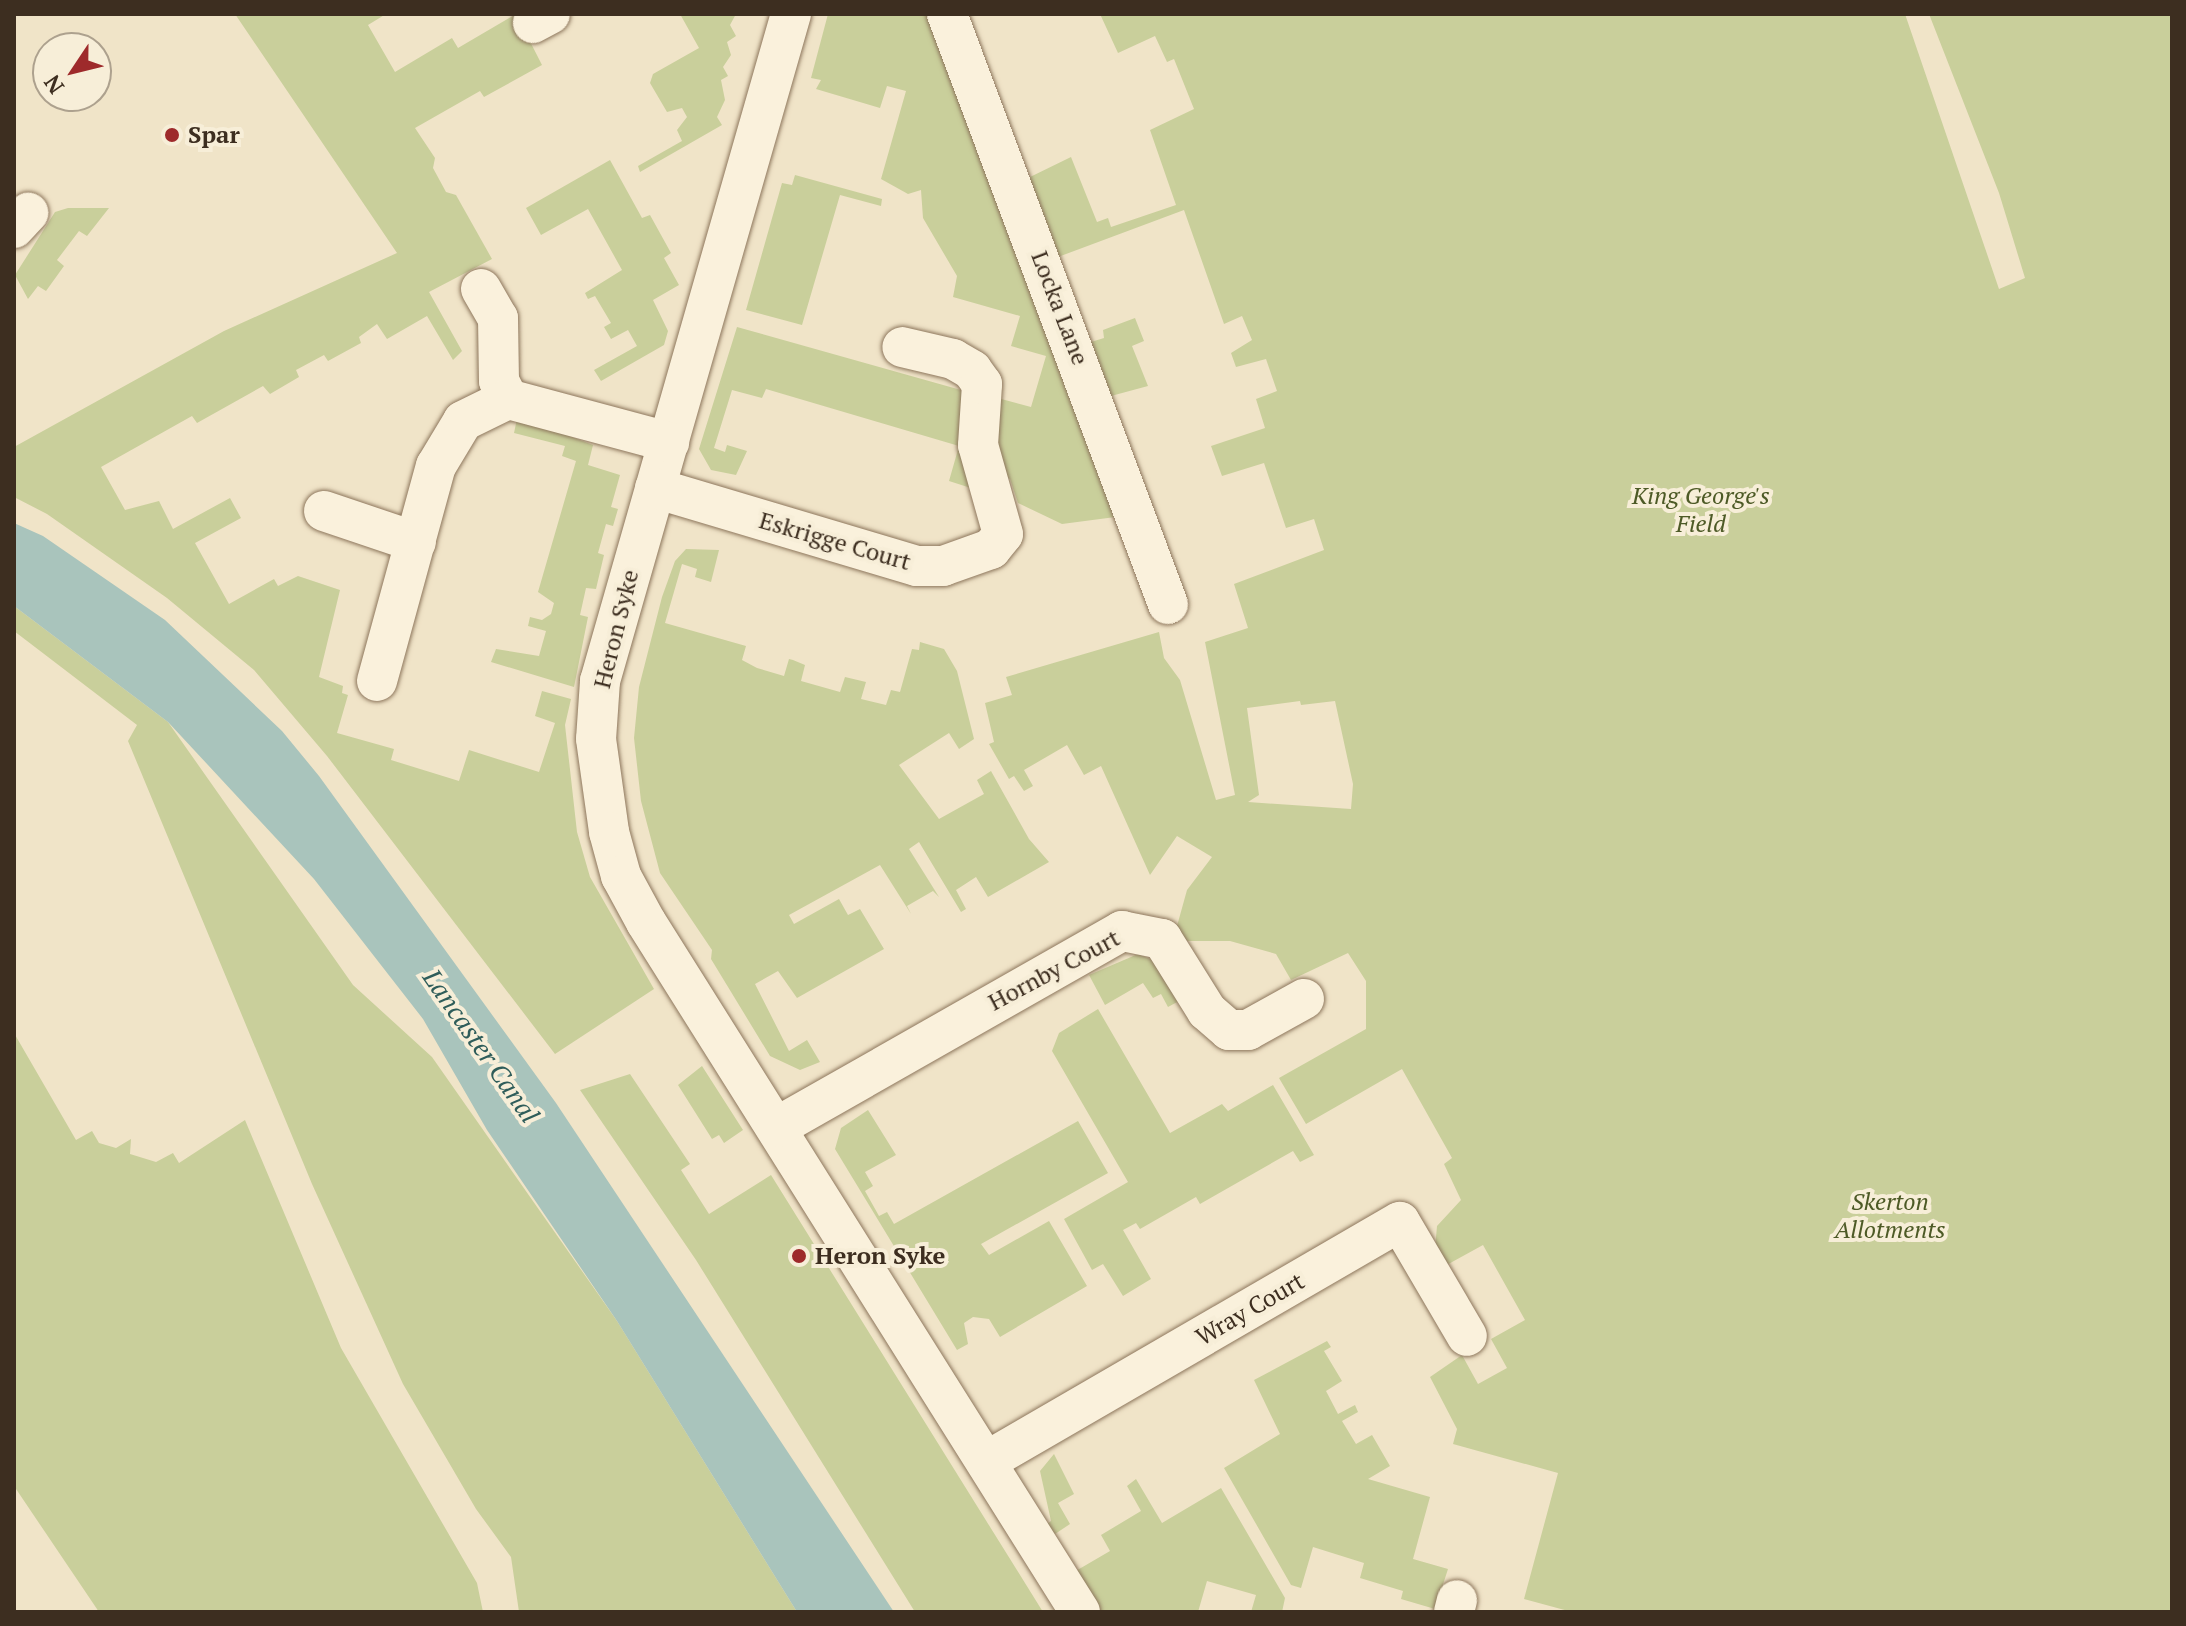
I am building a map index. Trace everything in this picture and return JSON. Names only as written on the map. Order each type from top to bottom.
[{"type":"street","name":"Heron Syke","points":[[791,14],[600,681],[596,739],[609,832],[621,876],[646,922],[1080,1612]]},
{"type":"street","name":"Locka Lane","points":[[947,14],[1168,604]]},
{"type":"street","points":[[481,289],[498,318],[499,381],[508,399]]},
{"type":"street","name":"Eskrigge Court","points":[[655,488],[917,566],[943,566],[991,549],[1003,534],[978,445],[982,384],[972,370],[953,359],[902,347]]},
{"type":"street","points":[[377,681],[446,442],[463,421],[508,399],[669,442]]},
{"type":"street","points":[[324,511],[416,542]]},
{"type":"street","name":"Hornby Court","points":[[777,1127],[1122,931],[1162,939],[1207,1011],[1229,1030],[1248,1030],[1304,999]]},
{"type":"street","name":"Wray Court","points":[[987,1461],[1400,1222],[1467,1336]]},
{"type":"green space","points":[[235,14],[386,14],[368,25],[395,72],[452,38],[458,48],[516,14],[542,65],[484,97],[480,91],[415,128],[435,158],[433,168],[446,192],[456,195],[492,259],[429,292],[462,351],[453,360],[427,316],[387,339],[377,324],[359,337],[361,343],[328,361],[324,355],[296,370],[299,377],[270,394],[263,386],[197,423],[192,416],[101,467],[125,510],[159,501],[173,529],[230,498],[241,518],[195,543],[229,604],[274,579],[278,586],[298,576],[340,590],[319,677],[343,686],[342,693],[348,695],[337,733],[394,749],[391,760],[459,781],[469,750],[539,772],[555,723],[535,716],[542,691],[571,699],[565,725],[577,832],[590,877],[654,989],[555,1054],[327,756],[254,670],[167,598],[47,514],[14,497],[14,447],[224,331],[397,253]]},
{"type":"green space","points":[[680,14],[736,14],[730,25],[736,36],[727,42],[731,55],[723,67],[728,76],[721,80],[725,100],[717,117],[722,125],[640,172],[638,166],[682,141],[677,130],[687,117],[682,108],[667,112],[650,83],[653,74],[699,48]]},
{"type":"green space","points":[[828,14],[934,14],[1123,516],[1062,524],[1018,503],[1010,479],[997,474],[994,397],[1031,407],[1046,356],[1011,346],[1020,316],[953,297],[957,276],[923,218],[921,190],[908,194],[881,179],[906,91],[887,86],[880,108],[816,89],[821,80],[811,78]]},
{"type":"green space","points":[[1100,14],[1905,14],[1999,289],[2025,278],[1999,193],[1929,14],[2172,14],[2172,1612],[1572,1612],[1524,1599],[1558,1473],[1453,1444],[1457,1429],[1430,1377],[1462,1355],[1478,1384],[1507,1368],[1491,1339],[1525,1320],[1483,1245],[1443,1267],[1435,1249],[1437,1226],[1461,1200],[1444,1164],[1452,1158],[1402,1069],[1306,1124],[1279,1078],[1366,1029],[1366,981],[1348,953],[1291,980],[1276,954],[1230,941],[1187,941],[1177,926],[1187,890],[1212,857],[1177,836],[1150,875],[1101,766],[1084,775],[1067,745],[1024,770],[1033,786],[1024,791],[1014,776],[1009,779],[989,744],[994,742],[985,703],[1012,695],[1006,677],[1159,632],[1164,658],[1180,680],[1216,800],[1235,795],[1205,642],[1248,628],[1234,584],[1324,550],[1314,519],[1286,528],[1264,463],[1222,476],[1211,446],[1265,428],[1256,399],[1277,391],[1266,359],[1236,367],[1231,353],[1252,340],[1242,316],[1224,324],[1184,210],[1058,257],[1028,178],[1071,157],[1097,222],[1108,218],[1111,227],[1176,205],[1150,130],[1194,109],[1174,59],[1167,62],[1155,36],[1118,53]],"holes":[[[1300,701],[1301,705],[1335,701],[1353,784],[1351,809],[1248,802],[1259,795],[1247,708]]]},
{"type":"green space","points":[[610,160],[642,218],[650,215],[671,253],[664,258],[679,285],[653,300],[668,331],[664,345],[601,381],[594,370],[637,346],[628,330],[611,339],[604,327],[611,323],[595,296],[588,299],[585,293],[622,270],[588,209],[541,235],[526,208]]},
{"type":"green space","points":[[795,175],[882,199],[881,206],[840,195],[802,325],[746,310],[782,183],[792,185]]},
{"type":"green space","points":[[68,208],[109,208],[87,236],[79,231],[57,260],[64,266],[46,291],[38,286],[28,299],[15,275],[55,212]]},
{"type":"green space","points":[[1135,318],[1144,341],[1132,346],[1148,386],[1111,396],[1091,342],[1104,338],[1103,330]]},
{"type":"green space","points":[[737,327],[968,392],[977,490],[949,481],[959,446],[766,389],[762,398],[732,390],[714,448],[725,452],[727,445],[747,451],[736,475],[711,470],[699,449]]},
{"type":"green space","points":[[518,414],[573,428],[572,437],[593,445],[588,465],[620,475],[611,507],[618,509],[613,526],[606,524],[598,553],[604,555],[596,589],[586,588],[580,615],[588,617],[574,687],[491,662],[496,649],[539,656],[546,631],[528,626],[530,617],[542,620],[551,614],[554,603],[538,592],[576,461],[562,456],[565,446],[514,433]]},
{"type":"green space","points":[[686,549],[719,550],[711,582],[695,577],[697,569],[682,564],[665,623],[746,646],[742,660],[757,668],[784,676],[789,659],[793,660],[805,665],[801,681],[840,692],[845,677],[866,682],[861,699],[886,705],[891,690],[900,692],[912,649],[919,650],[920,642],[944,649],[957,671],[974,739],[959,749],[949,733],[899,765],[939,819],[984,794],[977,780],[991,771],[1029,839],[1049,862],[988,897],[976,877],[956,890],[966,909],[961,912],[919,842],[909,849],[939,897],[933,891],[907,906],[911,914],[880,865],[789,915],[794,924],[839,899],[848,915],[860,909],[884,949],[797,998],[778,971],[755,984],[789,1051],[807,1040],[820,1062],[800,1070],[770,1056],[711,959],[712,950],[660,873],[641,801],[634,738],[639,687],[662,597],[675,561]]},
{"type":"green space","points":[[14,606],[168,722],[353,985],[432,1057],[617,1321],[797,1612],[519,1612],[511,1557],[476,1509],[403,1384],[312,1184],[128,741],[137,725],[14,631]]},
{"type":"green space","points":[[1138,954],[1155,961],[1181,1000],[1168,1007],[1161,994],[1153,998],[1143,983],[1105,1005],[1089,975]]},
{"type":"green space","points":[[1098,1009],[1170,1133],[1222,1104],[1228,1111],[1273,1085],[1314,1155],[1300,1162],[1293,1151],[1200,1204],[1196,1197],[1140,1229],[1136,1223],[1123,1230],[1151,1279],[1123,1296],[1103,1264],[1092,1270],[1064,1219],[1128,1182],[1052,1051],[1059,1033]]},
{"type":"green space","points":[[14,1033],[76,1140],[92,1131],[99,1143],[116,1148],[131,1139],[130,1154],[156,1162],[173,1153],[179,1163],[245,1120],[341,1348],[477,1583],[483,1612],[99,1612],[14,1486]]},
{"type":"green space","points":[[702,1066],[743,1130],[724,1143],[719,1135],[712,1139],[678,1085]]},
{"type":"green space","points":[[630,1074],[690,1164],[681,1170],[709,1214],[771,1175],[1043,1612],[915,1612],[696,1260],[580,1090]]},
{"type":"green space","points":[[868,1110],[896,1155],[865,1172],[873,1186],[865,1191],[879,1216],[887,1212],[894,1224],[1078,1121],[1108,1173],[981,1244],[989,1255],[1049,1221],[1087,1286],[1000,1337],[989,1319],[973,1317],[964,1323],[968,1344],[957,1350],[835,1149],[841,1128]]},
{"type":"green space","points":[[1327,1341],[1331,1347],[1324,1351],[1342,1381],[1326,1391],[1338,1414],[1355,1405],[1358,1412],[1342,1421],[1356,1444],[1372,1435],[1390,1466],[1368,1479],[1430,1497],[1413,1559],[1448,1569],[1435,1609],[1401,1599],[1403,1591],[1360,1578],[1364,1563],[1313,1547],[1301,1588],[1291,1585],[1224,1468],[1280,1434],[1254,1380]]},
{"type":"green space","points":[[1054,1454],[1074,1494],[1058,1503],[1070,1524],[1052,1536],[1074,1572],[1110,1551],[1101,1535],[1141,1511],[1127,1486],[1136,1479],[1162,1523],[1221,1488],[1285,1598],[1282,1612],[1251,1612],[1256,1595],[1207,1581],[1198,1612],[1095,1612],[1043,1527],[1051,1521],[1040,1471]]},
{"type":"water","name":"Lancaster Canal","points":[[14,523],[43,536],[165,620],[282,731],[319,776],[556,1103],[894,1612],[797,1612],[617,1321],[487,1130],[423,1019],[314,879],[168,722],[14,606]]},
{"type":"place","name":"Spar","points":[[172,135]]},
{"type":"place","name":"Heron Syke","points":[[799,1256]]},
{"type":"park label","name":"King George's Field","points":[[1701,510]]},
{"type":"park label","name":"Skerton Allotments","points":[[1890,1216]]}]
